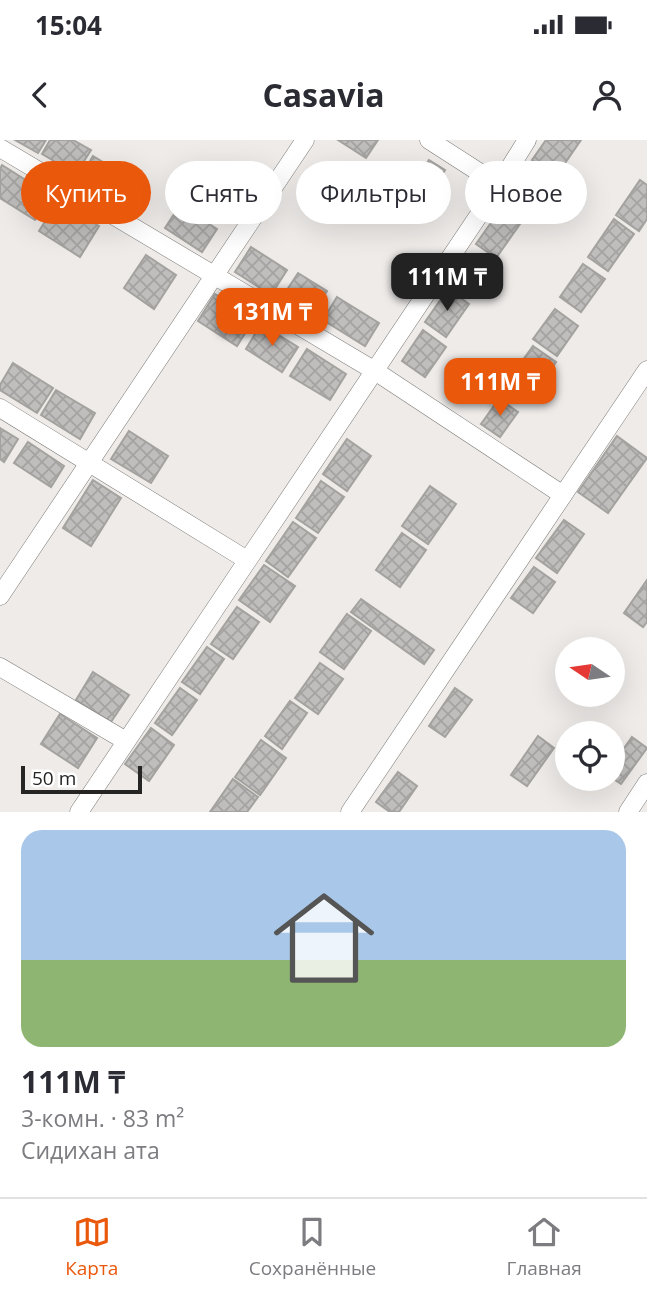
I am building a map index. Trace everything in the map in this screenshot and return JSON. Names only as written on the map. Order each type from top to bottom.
[{"type":"street","points":[[0,596],[305,140]]},
{"type":"street","points":[[429,140],[465,163]]},
{"type":"street","points":[[514,161],[527,140]]},
{"type":"street","points":[[0,148],[375,371],[563,495]]},
{"type":"street","points":[[79,812],[473,224]]},
{"type":"street","points":[[350,812],[647,369]]},
{"type":"street","points":[[0,408],[247,560]]},
{"type":"street","points":[[0,667],[126,741]]},
{"type":"street","points":[[628,812],[647,783]]},
{"type":"building","points":[[15,140],[46,140],[38,153]]},
{"type":"building","points":[[50,140],[73,140],[91,150],[84,161],[54,161],[42,154]]},
{"type":"building","points":[[338,140],[378,140],[366,158]]},
{"type":"building","points":[[546,140],[581,140],[566,161],[532,160]]},
{"type":"building","points":[[2,165],[21,177],[21,211],[0,198]]},
{"type":"building","points":[[640,180],[647,185],[647,219],[639,231],[616,215]]},
{"type":"building","points":[[614,219],[634,234],[608,271],[588,257]]},
{"type":"building","points":[[43,224],[99,226],[80,257],[39,231]]},
{"type":"building","points":[[168,224],[209,224],[217,229],[202,252],[165,228]]},
{"type":"building","points":[[490,224],[520,224],[496,258],[476,244]]},
{"type":"building","points":[[251,247],[287,270],[271,295],[235,272]]},
{"type":"building","points":[[146,255],[176,275],[154,309],[124,288]]},
{"type":"building","points":[[467,258],[484,270],[467,294],[450,282]]},
{"type":"building","points":[[583,264],[605,279],[581,312],[560,297]]},
{"type":"building","points":[[298,273],[327,291],[312,315],[283,296]]},
{"type":"building","points":[[448,289],[469,304],[446,337],[425,322]]},
{"type":"building","points":[[215,294],[254,319],[237,346],[198,321]]},
{"type":"building","points":[[337,297],[379,323],[365,346],[323,320]]},
{"type":"building","points":[[555,309],[578,326],[557,356],[533,339]]},
{"type":"building","points":[[261,324],[298,347],[282,372],[246,349]]},
{"type":"building","points":[[423,330],[446,347],[425,377],[402,361]]},
{"type":"building","points":[[533,346],[556,362],[530,399],[507,382]]},
{"type":"building","points":[[307,349],[346,374],[330,400],[290,376]]},
{"type":"building","points":[[13,363],[53,388],[37,413],[0,390],[0,385]]},
{"type":"building","points":[[56,390],[95,413],[80,439],[41,415]]},
{"type":"building","points":[[499,399],[518,412],[500,437],[481,424]]},
{"type":"building","points":[[0,428],[18,439],[4,462],[0,459]]},
{"type":"building","points":[[129,431],[168,456],[151,483],[111,459]]},
{"type":"building","points":[[617,436],[647,458],[608,513],[578,492]]},
{"type":"building","points":[[347,439],[371,456],[347,491],[323,474]]},
{"type":"building","points":[[28,442],[64,466],[51,487],[14,463]]},
{"type":"building","points":[[93,480],[121,498],[91,546],[63,528]]},
{"type":"building","points":[[321,481],[344,497],[318,533],[296,518]]},
{"type":"building","points":[[430,486],[456,504],[428,544],[402,526]]},
{"type":"building","points":[[564,520],[584,534],[557,573],[536,558]]},
{"type":"building","points":[[293,522],[316,538],[288,577],[266,561]]},
{"type":"building","points":[[402,533],[426,550],[400,587],[376,570]]},
{"type":"building","points":[[264,565],[295,586],[270,622],[239,600]]},
{"type":"building","points":[[534,567],[555,582],[533,613],[511,598]]},
{"type":"building","points":[[647,580],[647,622],[643,627],[624,613]]},
{"type":"building","points":[[361,599],[434,650],[424,664],[351,612]]},
{"type":"building","points":[[237,607],[259,622],[233,659],[211,644]]},
{"type":"building","points":[[347,614],[371,631],[344,669],[320,652]]},
{"type":"building","points":[[207,647],[224,659],[200,694],[182,682]]},
{"type":"building","points":[[320,663],[343,679],[318,714],[295,698]]},
{"type":"building","points":[[93,672],[129,695],[111,722],[76,700]]},
{"type":"building","points":[[180,688],[197,700],[172,735],[155,723]]},
{"type":"building","points":[[455,688],[472,700],[445,737],[429,726]]},
{"type":"building","points":[[290,701],[307,713],[282,749],[265,736]]},
{"type":"building","points":[[60,714],[97,738],[78,768],[41,744]]},
{"type":"building","points":[[151,728],[174,745],[149,781],[125,764]]},
{"type":"building","points":[[538,736],[554,748],[527,786],[511,775]]},
{"type":"building","points":[[632,737],[647,748],[625,778],[625,747]]},
{"type":"building","points":[[261,740],[286,758],[260,795],[235,777]]},
{"type":"building","points":[[398,772],[417,786],[399,812],[390,812],[376,802]]},
{"type":"building","points":[[233,779],[258,797],[247,812],[210,812]]}]
